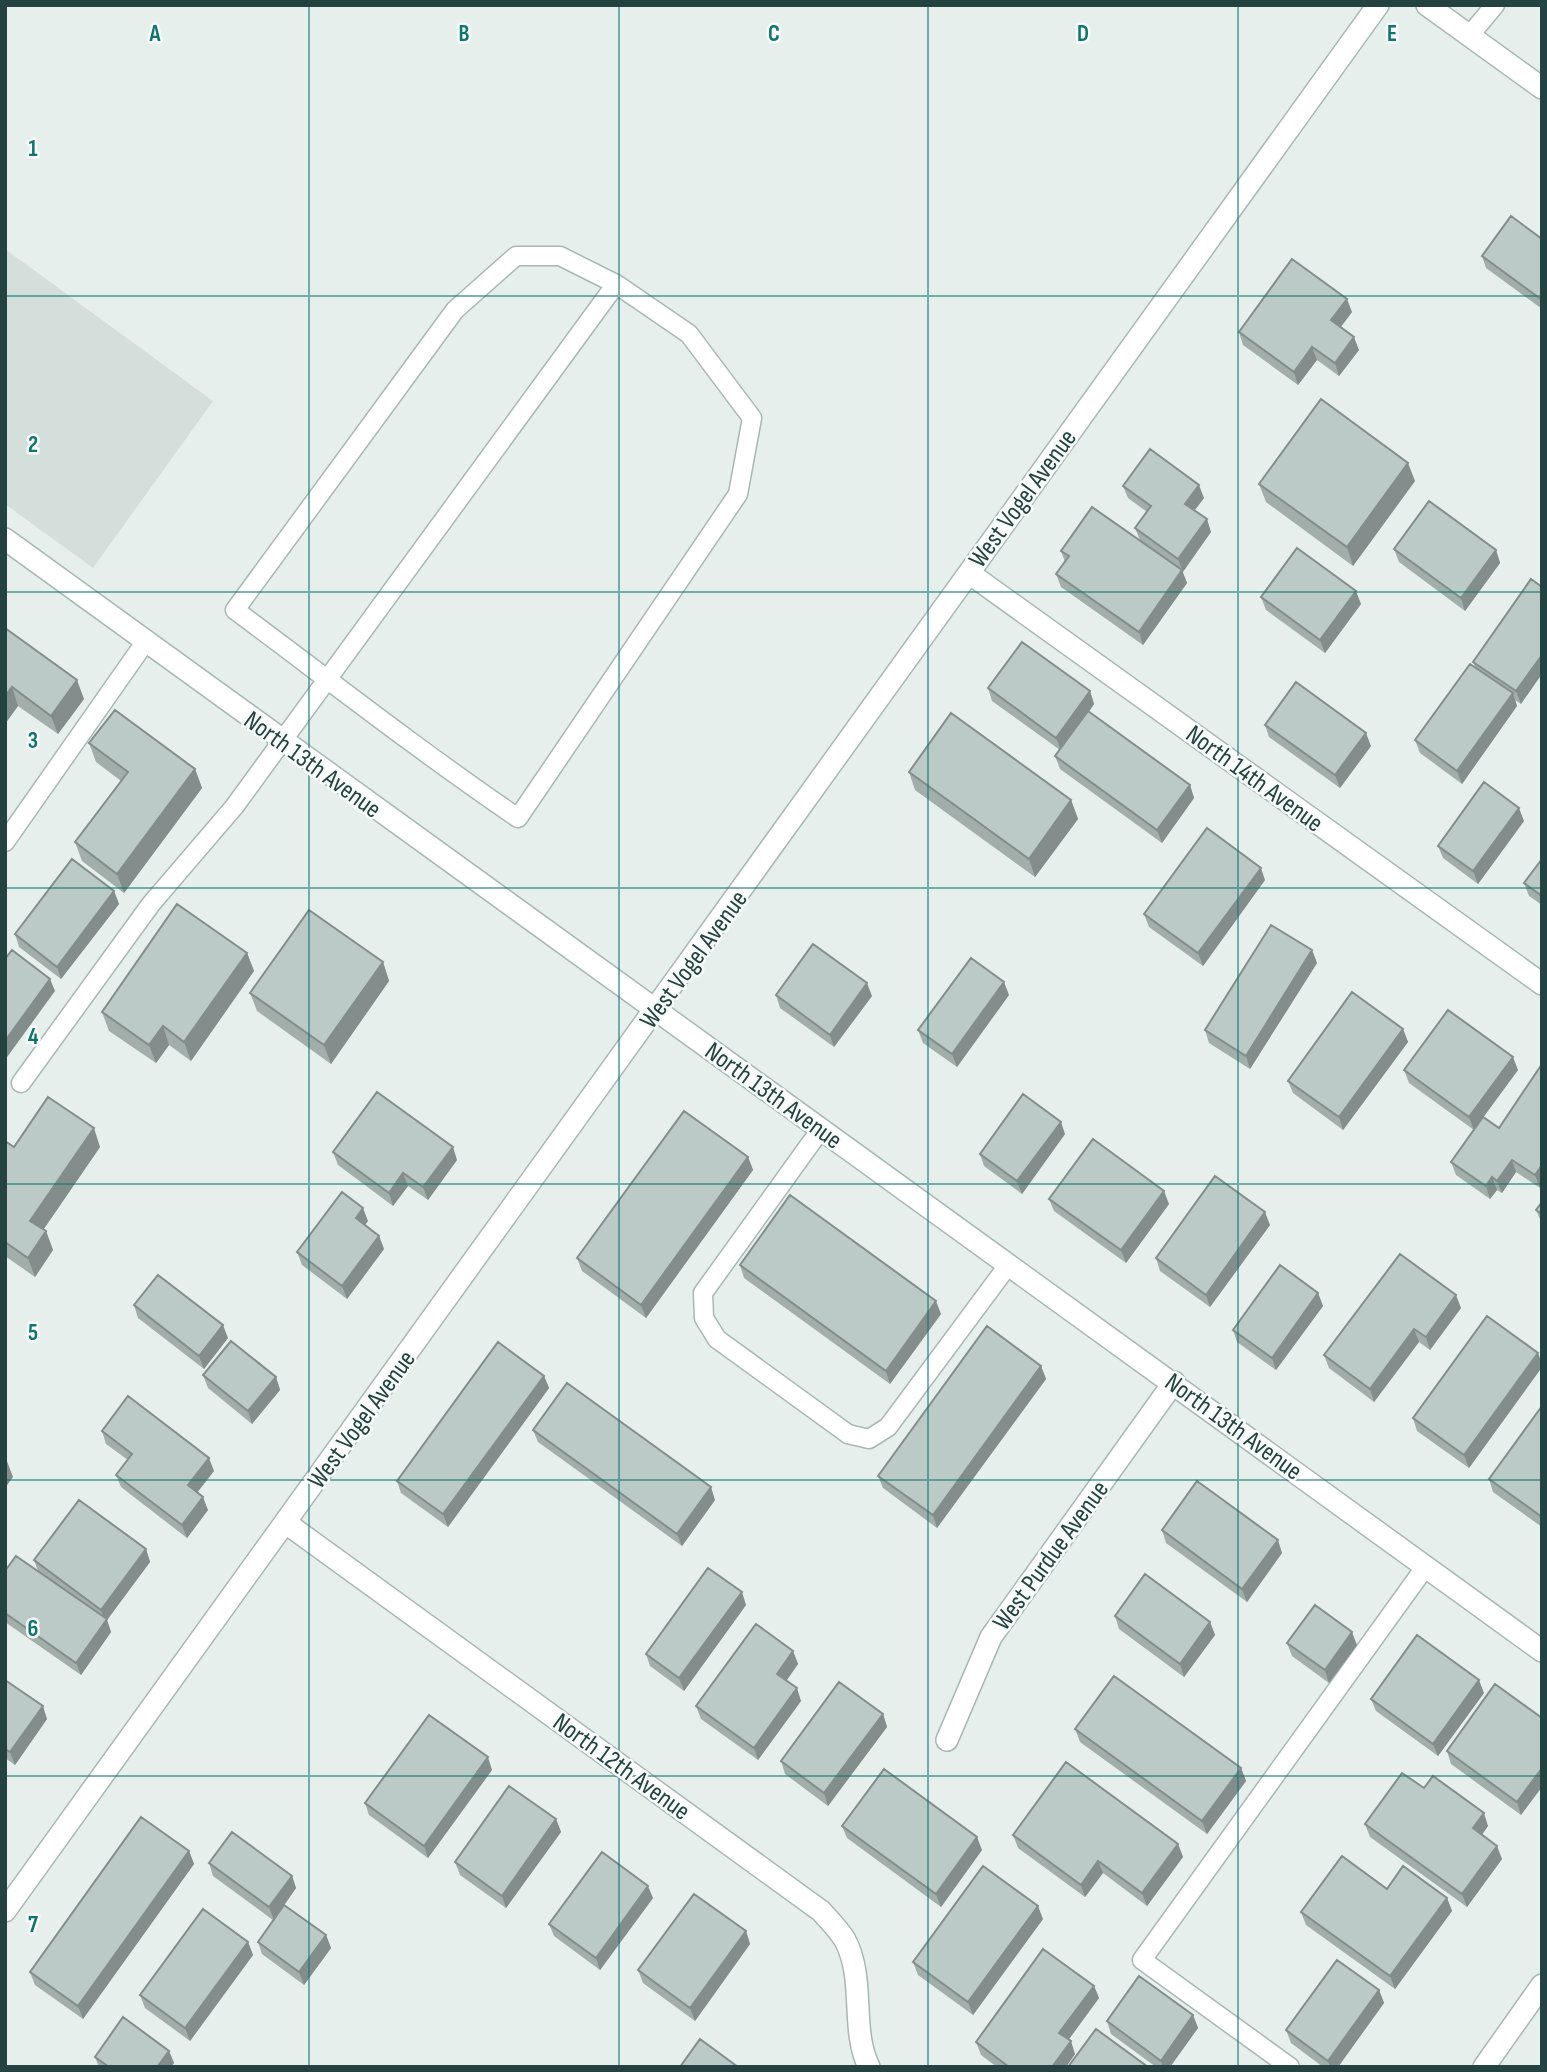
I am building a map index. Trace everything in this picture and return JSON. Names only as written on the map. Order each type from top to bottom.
[{"type":"street","name":"West Vogel Avenue","points":[[5,1911],[657,1010],[1378,5]]},
{"type":"street","points":[[1427,5],[1542,88]]},
{"type":"street","name":"North 13th Avenue","points":[[5,539],[1542,1650]]},
{"type":"street","name":"North 14th Avenue","points":[[969,573],[1542,984]]},
{"type":"street","name":"West Purdue Avenue","points":[[947,1740],[990,1637],[1174,1382]]},
{"type":"street","name":"North 12th Avenue","points":[[286,1523],[821,1910],[845,1940],[857,1978],[860,2049],[869,2067]]},
{"type":"street","points":[[1483,2067],[1542,1985]]},
{"type":"lane","points":[[1469,36],[1495,5]]},
{"type":"lane","points":[[516,256],[560,256],[615,284],[689,334],[752,418],[738,494],[518,818],[235,610],[456,310],[516,256]]},
{"type":"lane","points":[[21,1083],[151,904],[234,807],[283,742],[615,284]]},
{"type":"lane","points":[[5,842],[146,641]]},
{"type":"lane","points":[[821,1129],[703,1293],[704,1318],[717,1339],[848,1434],[869,1439],[888,1427],[1009,1264]]},
{"type":"lane","points":[[1290,2067],[1142,1960],[1426,1566]]},
{"type":"shaded area","points":[[5,249],[213,401],[93,568],[5,504]]},
{"type":"building","points":[[1511,216],[1542,239],[1542,300],[1482,256]]},
{"type":"building","points":[[1292,259],[1347,299],[1331,320],[1354,337],[1335,363],[1312,347],[1294,372],[1239,332]]},
{"type":"building","points":[[1321,399],[1408,463],[1347,547],[1259,484]]},
{"type":"building","points":[[1150,449],[1199,485],[1185,504],[1207,519],[1178,559],[1135,528],[1151,506],[1123,486]]},
{"type":"building","points":[[1429,501],[1496,550],[1461,598],[1394,549]]},
{"type":"building","points":[[1092,507],[1182,570],[1139,632],[1056,574],[1069,556],[1061,551]]},
{"type":"building","points":[[1297,548],[1356,591],[1320,640],[1261,597]]},
{"type":"building","points":[[1531,579],[1542,587],[1542,655],[1516,691],[1473,662]]},
{"type":"building","points":[[5,628],[77,680],[51,716],[12,687],[5,696]]},
{"type":"building","points":[[1022,642],[1090,691],[1056,738],[988,688]]},
{"type":"building","points":[[1470,664],[1513,693],[1457,771],[1415,740]]},
{"type":"building","points":[[1296,682],[1366,733],[1335,775],[1265,725]]},
{"type":"building","points":[[115,710],[195,769],[117,874],[75,842],[128,772],[89,743]]},
{"type":"building","points":[[1088,711],[1190,785],[1157,830],[1055,756]]},
{"type":"building","points":[[951,713],[1071,800],[1029,859],[909,772]]},
{"type":"building","points":[[1484,782],[1519,808],[1473,871],[1438,846]]},
{"type":"building","points":[[1207,828],[1261,868],[1198,953],[1144,914]]},
{"type":"building","points":[[72,859],[114,891],[57,967],[15,934]]},
{"type":"building","points":[[1542,859],[1542,896],[1524,883]]},
{"type":"building","points":[[177,904],[247,953],[184,1042],[163,1026],[149,1045],[102,1012]]},
{"type":"building","points":[[309,910],[383,962],[324,1045],[250,993]]},
{"type":"building","points":[[1271,925],[1312,950],[1246,1056],[1205,1030]]},
{"type":"building","points":[[813,944],[867,983],[830,1035],[776,995]]},
{"type":"building","points":[[12,950],[50,979],[5,1041],[5,959]]},
{"type":"building","points":[[971,958],[1004,982],[952,1054],[918,1030]]},
{"type":"building","points":[[1352,992],[1403,1029],[1339,1117],[1288,1081]]},
{"type":"building","points":[[1448,1010],[1513,1057],[1469,1117],[1404,1070]]},
{"type":"building","points":[[1542,1064],[1542,1165],[1535,1175],[1512,1160],[1497,1181],[1492,1177],[1486,1186],[1451,1162],[1483,1117],[1499,1128]]},
{"type":"building","points":[[377,1092],[453,1147],[423,1187],[403,1173],[389,1193],[333,1152]]},
{"type":"building","points":[[1023,1094],[1061,1122],[1017,1181],[980,1154]]},
{"type":"building","points":[[48,1097],[94,1128],[30,1221],[46,1231],[28,1258],[5,1242],[5,1141],[14,1147]]},
{"type":"building","points":[[684,1111],[748,1157],[641,1305],[577,1258]]},
{"type":"building","points":[[1093,1139],[1164,1191],[1121,1250],[1049,1199]]},
{"type":"building","points":[[1215,1176],[1265,1212],[1206,1295],[1156,1258]]},
{"type":"building","points":[[342,1192],[363,1208],[356,1218],[379,1236],[342,1286],[297,1252]]},
{"type":"building","points":[[790,1195],[936,1301],[886,1371],[740,1265]]},
{"type":"building","points":[[1542,1202],[1542,1214],[1536,1210]]},
{"type":"building","points":[[1400,1254],[1456,1295],[1426,1337],[1414,1329],[1370,1389],[1324,1355]]},
{"type":"building","points":[[1280,1265],[1318,1293],[1272,1358],[1233,1330]]},
{"type":"building","points":[[158,1275],[223,1325],[199,1356],[134,1305]]},
{"type":"building","points":[[1487,1316],[1538,1353],[1464,1455],[1413,1418]]},
{"type":"building","points":[[987,1326],[1041,1366],[933,1515],[878,1476]]},
{"type":"building","points":[[231,1341],[276,1377],[248,1411],[203,1375]]},
{"type":"building","points":[[498,1342],[544,1376],[443,1514],[397,1481]]},
{"type":"building","points":[[567,1383],[711,1487],[677,1534],[533,1430]]},
{"type":"building","points":[[128,1396],[209,1458],[188,1485],[203,1497],[182,1525],[116,1475],[132,1454],[102,1431]]},
{"type":"building","points":[[1542,1406],[1542,1517],[1489,1479]]},
{"type":"building","points":[[1197,1481],[1278,1540],[1242,1589],[1162,1530]]},
{"type":"building","points":[[79,1500],[146,1549],[101,1610],[34,1560]]},
{"type":"building","points":[[16,1556],[107,1619],[76,1663],[5,1613],[5,1571]]},
{"type":"building","points":[[708,1568],[742,1592],[679,1678],[646,1654]]},
{"type":"building","points":[[1145,1574],[1210,1622],[1180,1664],[1115,1616]]},
{"type":"building","points":[[1315,1605],[1352,1632],[1325,1670],[1287,1643]]},
{"type":"building","points":[[756,1624],[793,1651],[777,1674],[797,1688],[754,1748],[696,1706]]},
{"type":"building","points":[[1417,1635],[1479,1680],[1433,1744],[1371,1699]]},
{"type":"building","points":[[1114,1676],[1241,1768],[1202,1821],[1075,1729]]},
{"type":"building","points":[[5,1680],[43,1706],[10,1752],[5,1749]]},
{"type":"building","points":[[839,1682],[883,1714],[824,1793],[781,1761]]},
{"type":"building","points":[[1495,1684],[1542,1718],[1542,1768],[1517,1802],[1447,1751]]},
{"type":"building","points":[[429,1715],[488,1757],[424,1846],[365,1803]]},
{"type":"building","points":[[1066,1762],[1178,1844],[1142,1893],[1098,1861],[1081,1885],[1013,1835]]},
{"type":"building","points":[[884,1769],[977,1837],[936,1894],[842,1826]]},
{"type":"building","points":[[1402,1773],[1424,1788],[1433,1776],[1484,1813],[1473,1828],[1497,1846],[1462,1894],[1365,1824]]},
{"type":"building","points":[[509,1786],[556,1819],[502,1896],[455,1862]]},
{"type":"building","points":[[141,1817],[189,1851],[78,2006],[30,1972]]},
{"type":"building","points":[[232,1832],[292,1876],[269,1907],[209,1863]]},
{"type":"building","points":[[602,1852],[648,1886],[596,1958],[549,1924]]},
{"type":"building","points":[[1342,1856],[1387,1889],[1403,1866],[1447,1898],[1390,1976],[1301,1912]]},
{"type":"building","points":[[983,1866],[1038,1906],[968,2002],[913,1962]]},
{"type":"building","points":[[694,1894],[746,1931],[690,2008],[638,1970]]},
{"type":"building","points":[[284,1905],[326,1935],[299,1972],[258,1942]]},
{"type":"building","points":[[203,1909],[248,1942],[185,2028],[140,1995]]},
{"type":"building","points":[[1043,1949],[1094,1986],[1059,2033],[1071,2041],[1052,2067],[1009,2067],[976,2042]]},
{"type":"building","points":[[1337,1960],[1379,1990],[1328,2061],[1286,2030]]},
{"type":"building","points":[[1139,1976],[1193,2015],[1161,2061],[1107,2021]]},
{"type":"building","points":[[123,2017],[169,2051],[157,2067],[109,2067],[95,2057]]},
{"type":"building","points":[[1096,2029],[1148,2067],[1068,2067]]},
{"type":"building","points":[[700,2039],[738,2067],[680,2067]]}]
